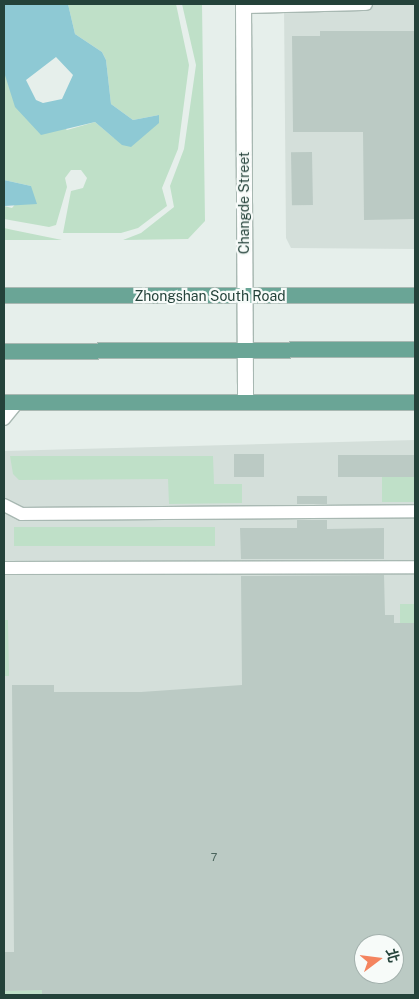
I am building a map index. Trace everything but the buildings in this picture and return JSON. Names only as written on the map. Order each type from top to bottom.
[{"type":"main road","name":"Zhongshan South Road","points":[[4,295],[415,296]]},
{"type":"main road","points":[[4,350],[415,349]]},
{"type":"main road","points":[[11,402],[415,402]]},
{"type":"street","name":"Changde Street","points":[[243,5],[245,402]]},
{"type":"lane","points":[[243,5],[368,4]]},
{"type":"lane","points":[[4,419],[11,402]]},
{"type":"lane","points":[[4,505],[22,514],[415,511]]},
{"type":"lane","points":[[4,568],[415,567]]},
{"type":"shaded area","points":[[284,4],[415,4],[415,249],[291,248],[286,238]]},
{"type":"shaded area","points":[[415,440],[415,995],[4,995],[4,451]]},
{"type":"green space","points":[[68,4],[176,4],[189,65],[178,149],[162,188],[167,206],[138,228],[121,233],[63,233],[71,191],[83,188],[87,178],[81,170],[71,170],[65,178],[67,187],[56,225],[49,227],[4,219],[4,206],[12,208],[31,186],[4,180],[4,72],[67,130],[95,122],[114,138],[159,115],[133,120],[111,104],[106,60],[102,52],[75,34]]},
{"type":"green space","points":[[182,4],[202,4],[205,221],[188,239],[123,240],[141,233],[174,207],[170,186],[184,149],[196,65]]},
{"type":"green space","points":[[4,228],[13,230],[62,240],[4,240]]},
{"type":"green space","points":[[382,455],[415,455],[415,502],[382,502]]},
{"type":"green space","points":[[10,456],[213,456],[214,484],[242,484],[242,503],[169,504],[168,479],[19,480],[13,474]]},
{"type":"green space","points":[[14,527],[215,527],[215,546],[14,546]]},
{"type":"green space","points":[[400,604],[415,604],[415,623],[400,623]]},
{"type":"green space","points":[[4,620],[8,620],[9,676],[4,676]]},
{"type":"green space","points":[[42,990],[42,995],[4,995],[4,991]]},
{"type":"water","points":[[4,4],[68,4],[75,34],[102,52],[106,60],[111,104],[133,120],[159,115],[159,123],[131,147],[122,145],[95,122],[41,135],[15,107],[4,72]],"holes":[[[56,57],[73,75],[62,99],[43,103],[36,100],[26,80]]]},
{"type":"water","points":[[4,180],[31,186],[37,204],[4,206]]}]
